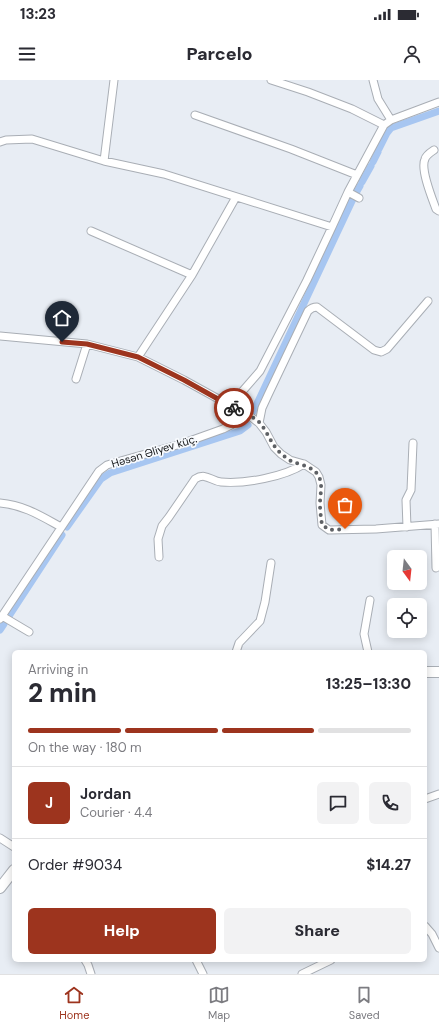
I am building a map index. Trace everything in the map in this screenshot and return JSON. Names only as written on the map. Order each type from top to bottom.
[{"type":"street","points":[[104,161],[114,80]]},
{"type":"street","points":[[271,80],[298,88],[352,109],[384,125]]},
{"type":"street","points":[[298,80],[298,88]]},
{"type":"street","points":[[373,80],[378,99],[391,120]]},
{"type":"street","points":[[233,407],[240,394],[260,371],[307,280],[348,192],[384,125],[391,120],[439,102]]},
{"type":"street","points":[[195,115],[291,149],[357,175]]},
{"type":"street","points":[[0,142],[6,140],[32,139],[104,161],[164,174],[332,227]]},
{"type":"street","points":[[434,150],[425,158],[424,166],[428,187],[436,209],[439,211]]},
{"type":"street","points":[[348,192],[359,198]]},
{"type":"street","points":[[138,357],[192,275],[236,197]]},
{"type":"street","points":[[91,231],[192,275]]},
{"type":"street","points":[[259,423],[262,408],[308,311],[311,308],[316,307],[374,350],[381,352],[387,349],[428,302]]},
{"type":"street","points":[[0,336],[87,344],[138,357],[184,380],[251,417],[259,423],[274,447],[281,454],[290,460],[304,464],[316,472],[321,485],[320,503],[322,525],[330,530],[376,529],[437,524],[436,568]]},
{"type":"street","points":[[76,379],[87,344]]},
{"type":"street","name":"Həsən Əliyev küç.","points":[[1,618],[99,471],[107,465],[181,444],[223,429],[231,425],[242,412]]},
{"type":"street","points":[[407,527],[406,500],[410,490],[413,443]]},
{"type":"street","points":[[159,557],[158,539],[162,526],[195,479],[200,476],[204,476],[220,482],[244,482],[282,474],[296,469],[304,464]]},
{"type":"street","points":[[0,503],[24,508],[34,512],[61,528]]},
{"type":"street","points":[[237,650],[239,643],[260,621],[265,602],[271,563]]},
{"type":"street","points":[[368,650],[364,634],[370,600]]},
{"type":"street","points":[[1,618],[29,632]]},
{"type":"street","points":[[427,672],[439,672]]},
{"type":"street","points":[[427,798],[439,794]]},
{"type":"street","points":[[0,838],[12,846]]},
{"type":"street","points":[[0,888],[12,876]]},
{"type":"street","points":[[427,928],[432,934],[439,948]]},
{"type":"street","points":[[86,962],[91,974]]},
{"type":"street","points":[[197,962],[203,974]]},
{"type":"street","points":[[302,974],[327,962]]},
{"type":"waterway","points":[[379,149],[391,128],[439,111]]},
{"type":"waterway","points":[[373,162],[378,152]]},
{"type":"waterway","points":[[362,182],[371,166]]},
{"type":"waterway","points":[[356,193],[360,186]]},
{"type":"waterway","points":[[253,412],[353,199]]},
{"type":"waterway","points":[[67,527],[101,479],[110,473],[240,431],[248,425]]},
{"type":"waterway","points":[[9,616],[62,535]]},
{"type":"waterway","points":[[0,630],[4,624]]},
{"type":"way so far","points":[[234,408],[259,423],[274,447],[281,454],[290,460],[304,464],[316,472],[321,485],[320,503],[322,525],[330,530],[345,529]]},
{"type":"route","points":[[62,342],[87,344],[138,357],[184,380],[234,408]]}]
